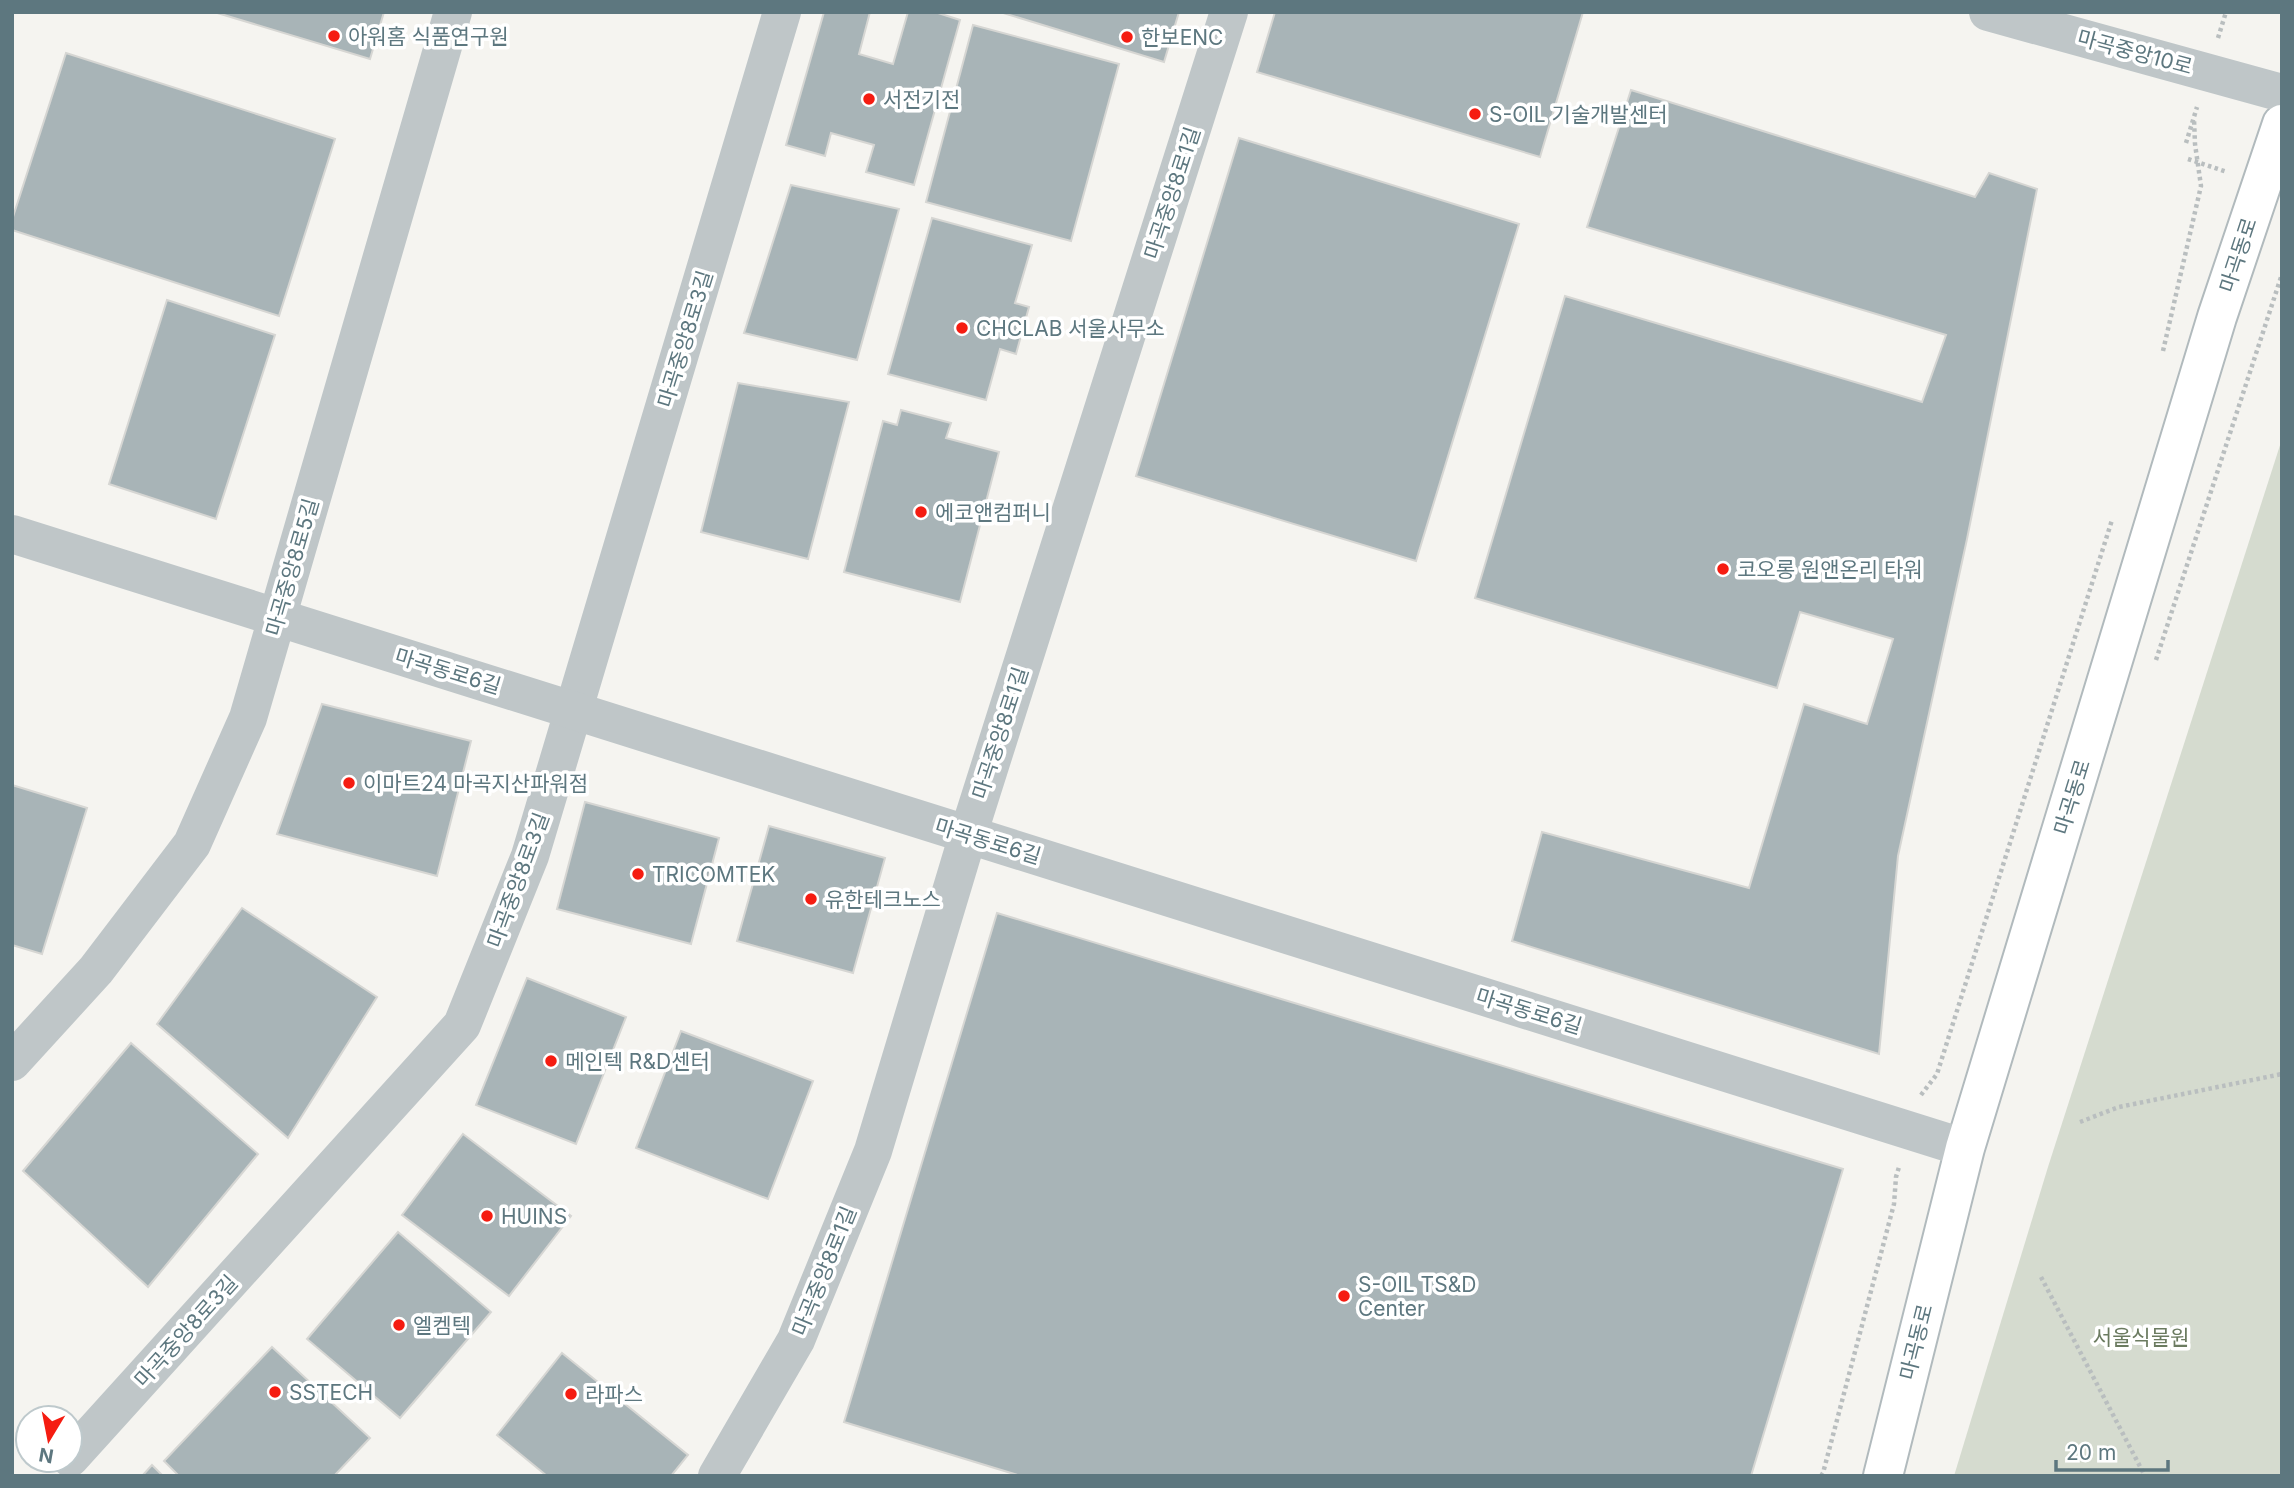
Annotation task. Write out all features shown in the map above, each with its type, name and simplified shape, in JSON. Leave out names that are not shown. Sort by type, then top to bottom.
[{"type":"main road","name":"마곡동로","points":[[1883,1476],[1965,1148],[2217,317],[2282,124]]},
{"type":"street","name":"마곡중앙8로5길","points":[[12,1062],[96,970],[192,844],[248,718],[453,12]]},
{"type":"street","name":"마곡중앙8로3길","points":[[84,1442],[462,1025],[530,856],[782,12]]},
{"type":"street","name":"마곡중앙8로1길","points":[[717,1476],[796,1340],[873,1151],[968,835],[1229,12]]},
{"type":"street","name":"마곡중앙10로","points":[[1988,12],[2282,93]]},
{"type":"street","name":"마곡동로6길","points":[[12,534],[1965,1148]]},
{"type":"path","points":[[2161,360],[2201,186],[2194,119],[2186,143]]},
{"type":"path","points":[[1821,1476],[1894,1204],[1896,1177],[1920,1097],[1937,1074],[2112,519]]},
{"type":"path","points":[[2080,1122],[2119,1107],[2282,1074]]},
{"type":"path","points":[[2041,1277],[2145,1476]]},
{"type":"green space","name":"서울식물원","points":[[2282,439],[2282,1476],[1954,1476],[2048,1167]]},
{"type":"building","name":"아워홈 식품연구원","points":[[214,12],[384,12],[370,59]]},
{"type":"building","name":"서전기전","points":[[824,12],[870,12],[859,54],[893,64],[908,12],[935,12],[960,20],[914,185],[866,172],[874,145],[831,133],[825,156],[786,145]]},
{"type":"building","name":"한보ENC","points":[[1000,12],[1179,12],[1164,62]]},
{"type":"building","name":"S-OIL 기술개발센터","points":[[1275,12],[1583,12],[1540,157],[1257,72]]},
{"type":"building","points":[[973,25],[1119,64],[1071,241],[926,202]]},
{"type":"building","points":[[66,53],[335,139],[279,316],[12,230],[12,220]]},
{"type":"building","name":"코오롱 원앤온리 타워","points":[[1631,90],[1975,197],[1989,173],[2037,189],[1967,539],[1898,856],[1879,1054],[1512,941],[1542,832],[1749,888],[1804,704],[1867,724],[1893,639],[1800,612],[1777,688],[1475,598],[1565,296],[1922,402],[1946,335],[1587,227]]},
{"type":"building","points":[[1239,138],[1519,224],[1416,561],[1136,476]]},
{"type":"building","points":[[791,185],[899,209],[857,360],[744,333]]},
{"type":"building","name":"CHCLAB 서울사무소","points":[[932,218],[1032,245],[1015,303],[1029,307],[1016,354],[1000,349],[986,400],[888,374]]},
{"type":"building","points":[[167,300],[275,335],[216,519],[109,484]]},
{"type":"building","points":[[738,383],[849,402],[808,559],[701,532]]},
{"type":"building","name":"에코앤컴퍼니","points":[[901,410],[951,423],[946,438],[999,452],[960,602],[844,572],[883,421],[897,425]]},
{"type":"building","points":[[322,704],[471,741],[437,876],[277,834]]},
{"type":"building","points":[[12,785],[87,808],[42,954],[12,945]]},
{"type":"building","name":"TRICOMTEK","points":[[585,802],[719,838],[691,944],[557,909]]},
{"type":"building","name":"유한테크노스","points":[[769,826],[885,858],[853,973],[737,941]]},
{"type":"building","points":[[242,908],[377,997],[288,1138],[157,1024]]},
{"type":"building","name":"S-OIL TS&D Center","points":[[997,913],[1843,1169],[1751,1476],[1021,1476],[844,1422]]},
{"type":"building","name":"메인텍 R&D센터","points":[[527,978],[626,1017],[576,1144],[476,1105]]},
{"type":"building","points":[[681,1031],[813,1081],[768,1199],[636,1148]]},
{"type":"building","points":[[131,1043],[258,1154],[148,1287],[23,1171]]},
{"type":"building","name":"HUINS","points":[[463,1134],[571,1216],[509,1296],[402,1215]]},
{"type":"building","name":"엘켐텍","points":[[398,1232],[491,1312],[400,1418],[307,1339]]},
{"type":"building","name":"SSTECH","points":[[272,1347],[370,1438],[334,1476],[179,1476],[164,1461]]},
{"type":"building","name":"라파스","points":[[562,1353],[688,1455],[671,1476],[547,1476],[497,1435]]},
{"type":"building","points":[[152,1465],[163,1476],[142,1476]]},
{"type":"place","name":"아워홈 식품연구원","points":[[334,36]]},
{"type":"place","name":"한보ENC","points":[[1127,37]]},
{"type":"place","name":"서전기전","points":[[869,99]]},
{"type":"place","name":"S-OIL 기술개발센터","points":[[1475,114]]},
{"type":"place","name":"CHCLAB 서울사무소","points":[[962,328]]},
{"type":"place","name":"에코앤컴퍼니","points":[[921,512]]},
{"type":"place","name":"코오롱 원앤온리 타워","points":[[1723,569]]},
{"type":"place","name":"이마트24 마곡지산파워점","points":[[349,783]]},
{"type":"place","name":"TRICOMTEK","points":[[638,874]]},
{"type":"place","name":"유한테크노스","points":[[811,899]]},
{"type":"place","name":"메인텍 R&D센터","points":[[551,1061]]},
{"type":"place","name":"HUINS","points":[[487,1216]]},
{"type":"place","name":"S-OIL TS&D Center","points":[[1344,1296]]},
{"type":"place","name":"엘켐텍","points":[[399,1325]]},
{"type":"place","name":"SSTECH","points":[[275,1392]]},
{"type":"place","name":"라파스","points":[[571,1394]]}]
